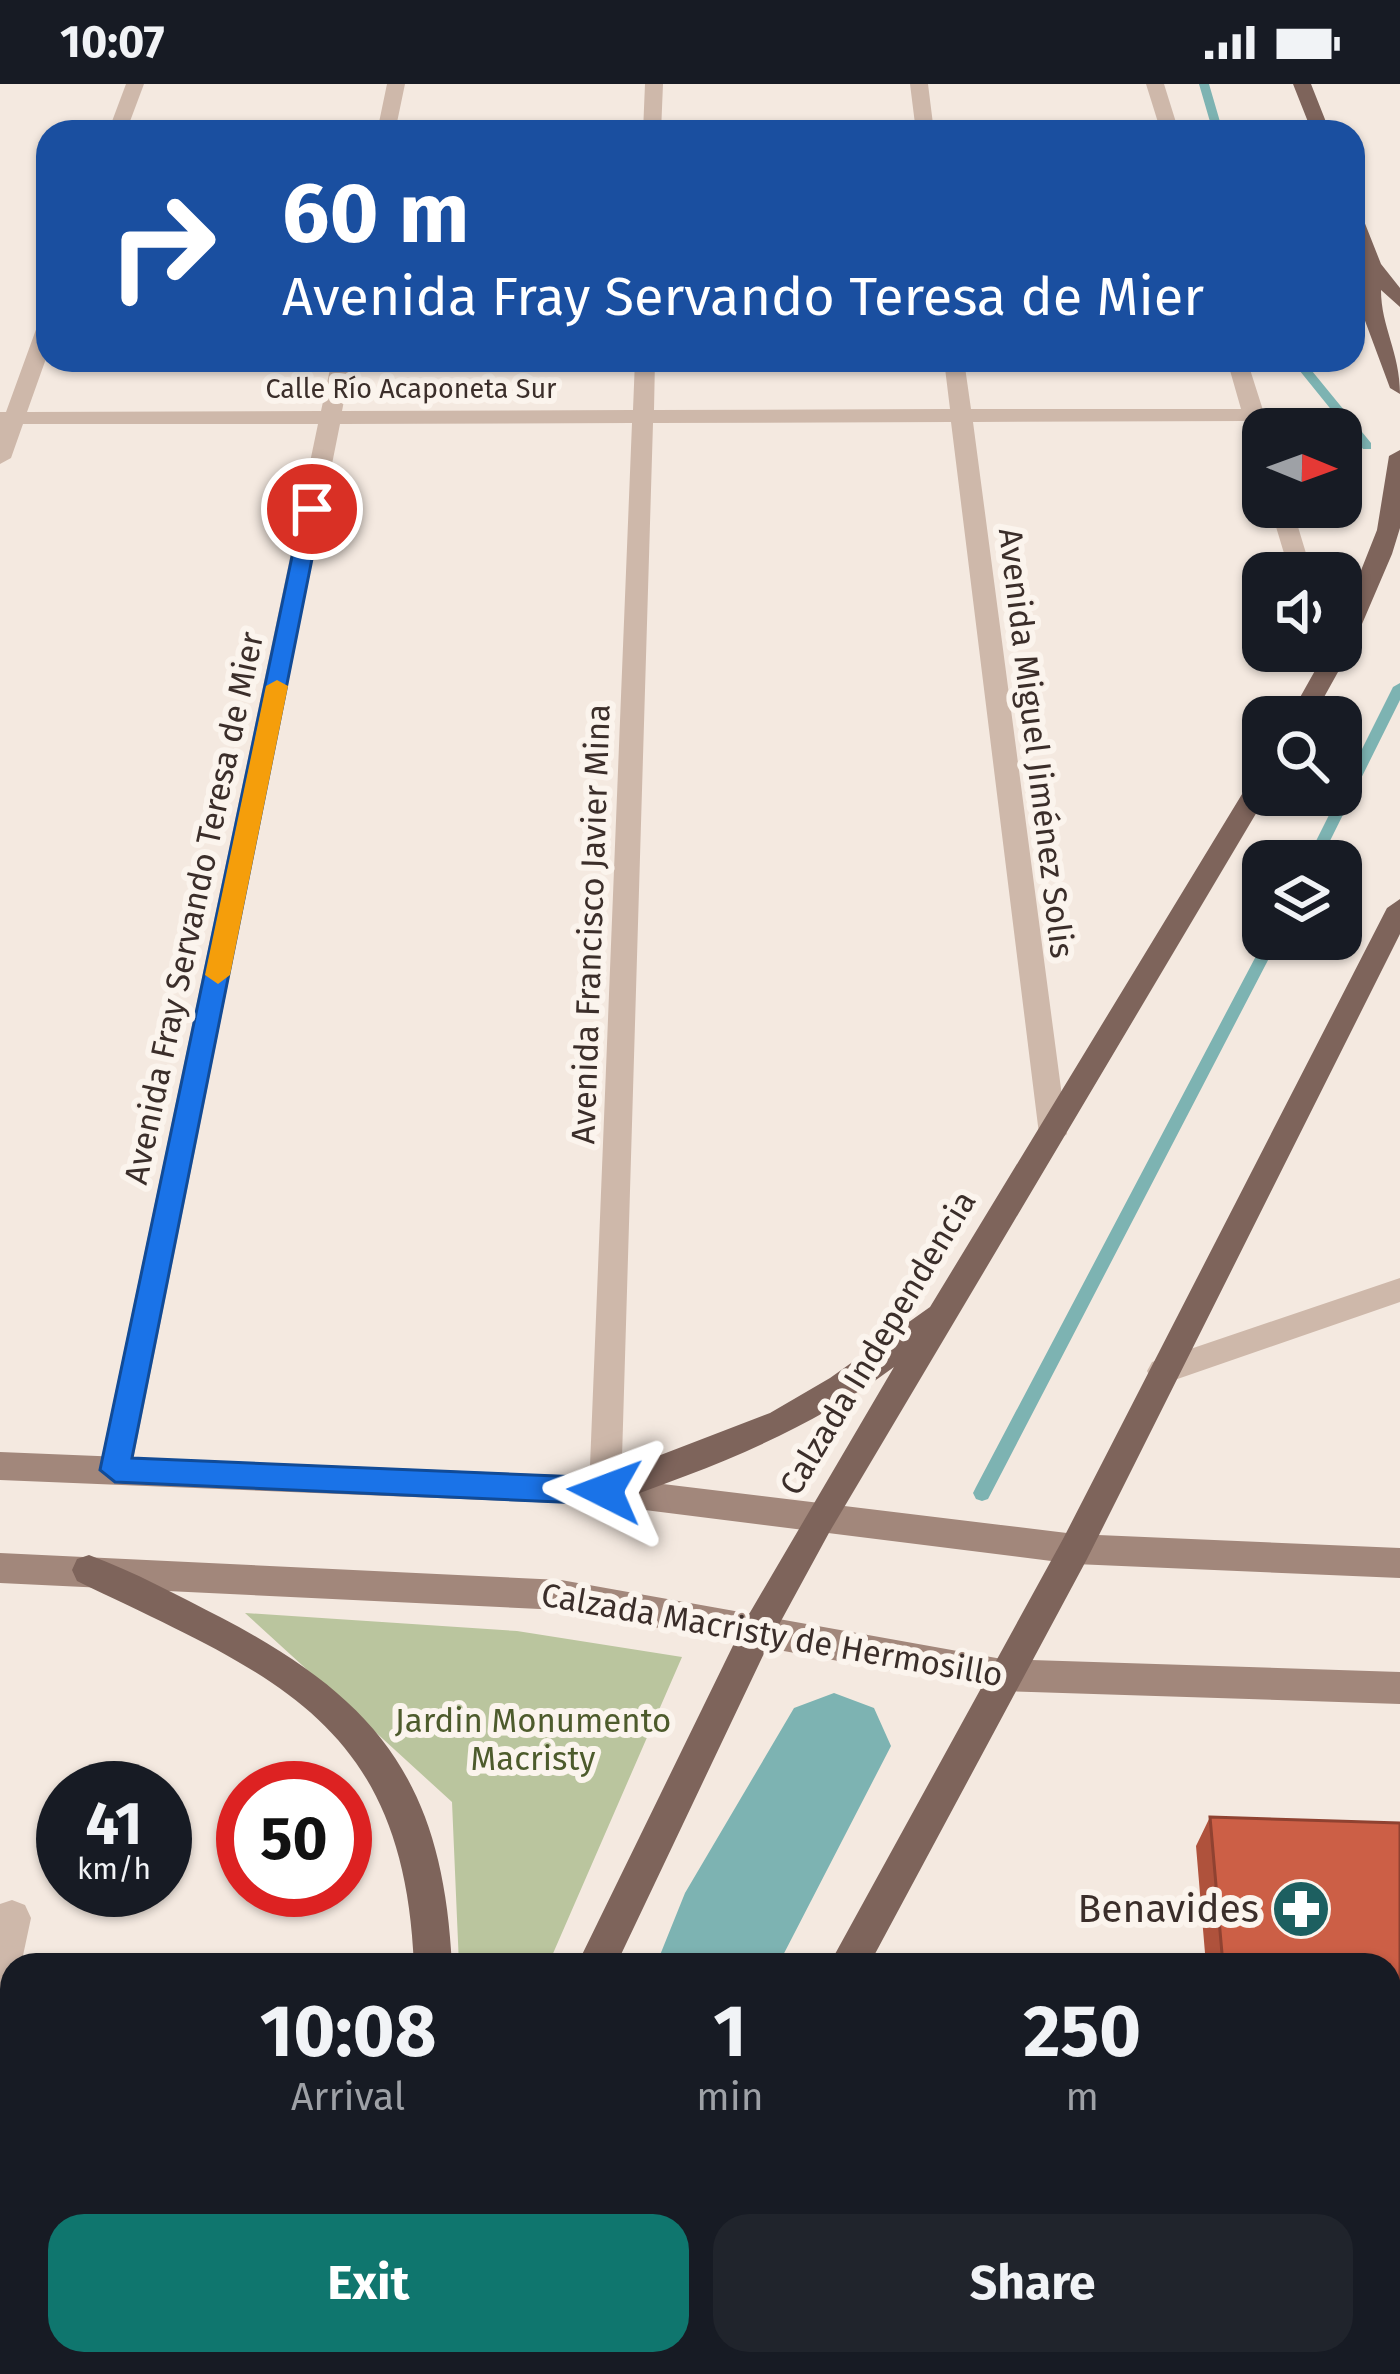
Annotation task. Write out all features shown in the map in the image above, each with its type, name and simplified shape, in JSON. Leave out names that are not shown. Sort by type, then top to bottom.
[{"type":"main road","points":[[1302,84],[1316,120]]},
{"type":"main road","points":[[1365,247],[1372,265],[1400,301]]},
{"type":"main road","points":[[1372,265],[1370,310],[1400,388]]},
{"type":"main road","points":[[1362,599],[1378,568],[1399,490],[1400,456]]},
{"type":"main road","name":"Calzada Independencia","points":[[602,1953],[757,1632],[818,1522],[1242,816]]},
{"type":"main road","points":[[854,1953],[1075,1549],[1396,920]]},
{"type":"main road","points":[[605,1491],[716,1453],[784,1421],[850,1382],[951,1307]]},
{"type":"main road","points":[[0,1466],[605,1491],[818,1522],[1075,1549],[1400,1563]]},
{"type":"main road","name":"Calzada Macristy de Hermosillo","points":[[0,1568],[561,1595],[1002,1676],[1400,1688]]},
{"type":"main road","points":[[89,1570],[281,1671],[365,1741],[411,1827],[432,1910],[433,1953]]},
{"type":"street","points":[[122,120],[135,84]]},
{"type":"street","points":[[388,120],[396,84]]},
{"type":"street","points":[[652,120],[654,84]]},
{"type":"street","points":[[919,84],[924,120]]},
{"type":"street","points":[[1155,84],[1166,120]]},
{"type":"street","points":[[0,458],[7,418],[36,352]]},
{"type":"street","name":"Avenida Fray Servando Teresa de Mier","points":[[115,1470],[340,372]]},
{"type":"street","name":"Avenida Francisco Javier Mina","points":[[605,1491],[645,372]]},
{"type":"street","name":"Avenida Miguel Jiménez Solis","points":[[956,372],[1053,1134]]},
{"type":"street","points":[[1241,372],[1252,408]]},
{"type":"street","name":"Calle Río Acaponeta Sur","points":[[7,418],[1242,415]]},
{"type":"street","points":[[1163,1371],[1400,1290]]},
{"type":"street","points":[[4,1953],[12,1918]]},
{"type":"green space","name":"Jardin Monumento Macristy","points":[[245,1613],[517,1631],[682,1657],[553,1953],[458,1953],[452,1802]]},
{"type":"building","name":"Benavides","points":[[1210,1817],[1400,1823],[1400,1953],[1222,1953]]},
{"type":"waterway","points":[[1204,84],[1214,120]]},
{"type":"waterway","points":[[1307,372],[1367,446]]},
{"type":"waterway","points":[[1324,840],[1400,687]]},
{"type":"waterway","points":[[982,1493],[1261,960]]},
{"type":"waterway","points":[[721,1953],[834,1746]]},
{"type":"slow traffic","points":[[218,975],[277,686]]},
{"type":"place","name":"Benavides","points":[[1301,1909]]},
{"type":"route","points":[[312,509],[115,1470],[605,1491]]}]
